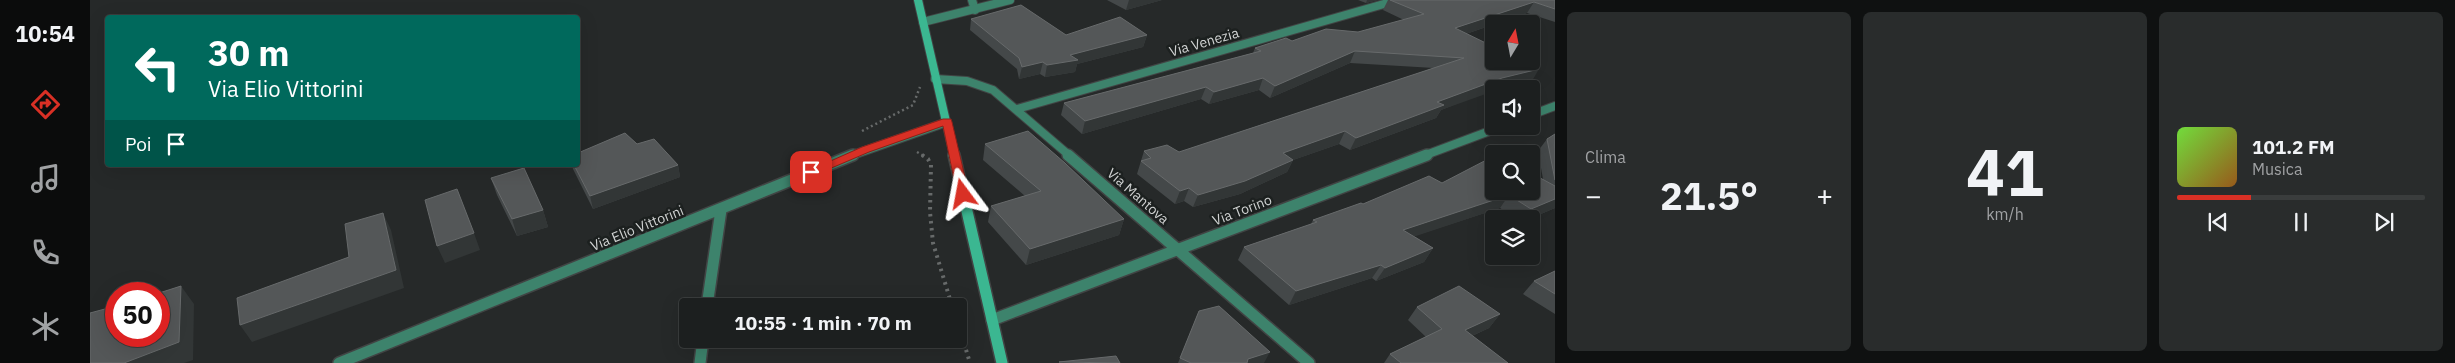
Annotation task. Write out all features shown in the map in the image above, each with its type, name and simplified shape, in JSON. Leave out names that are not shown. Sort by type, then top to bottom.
[{"type":"main road","points":[[918,0],[1002,363]]},
{"type":"street","points":[[972,0],[975,10]]},
{"type":"street","points":[[923,22],[1010,0]]},
{"type":"street","name":"Via Venezia","points":[[1017,109],[1398,0]]},
{"type":"street","name":"Via Mantova","points":[[936,80],[967,81],[993,90],[1309,363]]},
{"type":"street","points":[[1540,112],[1555,106]]},
{"type":"street","name":"Via Elio Vittorini","points":[[338,363],[721,210],[865,150],[947,122]]},
{"type":"street","name":"Via Torino","points":[[992,320],[1485,133]]},
{"type":"street","points":[[709,298],[721,210]]},
{"type":"street","points":[[700,363],[702,348]]},
{"type":"path","points":[[966,348],[970,363]]},
{"type":"building","points":[[1390,0],[1555,0],[1555,9],[1534,2],[1494,15],[1485,15],[1485,18],[1455,28],[1485,43],[1485,70],[1535,70],[1497,80],[1485,80],[1485,84],[1437,102],[1444,105],[1356,138],[1345,131],[1283,153],[1293,160],[1245,181],[1198,195],[1189,188],[1180,191],[1141,161],[1151,158],[1144,151],[1167,145],[1179,152],[1464,58],[1355,51],[1275,86],[1263,78],[1214,92],[1206,87],[1085,121],[1064,103],[1261,51],[1255,48],[1286,38],[1292,41],[1326,29],[1358,32],[1424,14]]},
{"type":"building","points":[[1021,5],[1066,35],[1120,17],[1147,35],[1070,55],[1078,60],[1047,65],[1043,62],[1022,67],[1019,58],[971,19]]},
{"type":"building","points":[[1028,131],[1124,219],[1030,249],[991,206],[1041,191],[985,144]]},
{"type":"building","points":[[625,133],[637,144],[654,139],[678,165],[590,196],[575,167],[580,167],[580,152]]},
{"type":"building","points":[[1555,134],[1555,180],[1547,139]]},
{"type":"building","points":[[1485,161],[1485,200],[1494,200],[1403,230],[1433,248],[1385,268],[1381,265],[1296,291],[1244,247],[1317,222],[1313,220],[1361,203],[1363,204],[1429,176],[1442,183]]},
{"type":"building","points":[[524,168],[543,210],[512,219],[491,178]]},
{"type":"building","points":[[1540,178],[1555,186],[1555,199],[1531,209],[1517,200],[1540,200]]},
{"type":"building","points":[[457,189],[474,233],[437,246],[425,200]]},
{"type":"building","points":[[383,213],[396,270],[240,325],[237,298],[349,257],[345,224]]},
{"type":"building","points":[[1555,271],[1555,294],[1534,281]]},
{"type":"building","points":[[181,286],[179,342],[170,345],[170,290]]},
{"type":"building","points":[[1459,286],[1500,314],[1465,330],[1508,363],[1401,363],[1390,354],[1442,329],[1417,307]]},
{"type":"building","points":[[1219,306],[1270,352],[1248,359],[1247,363],[1191,363],[1180,358],[1199,311]]},
{"type":"building","points":[[105,309],[105,347],[166,347],[124,363],[90,363],[90,313]]},
{"type":"building","points":[[1116,356],[1120,363],[1059,362]]},
{"type":"route","points":[[811,172],[865,150],[947,122],[963,194]]}]
